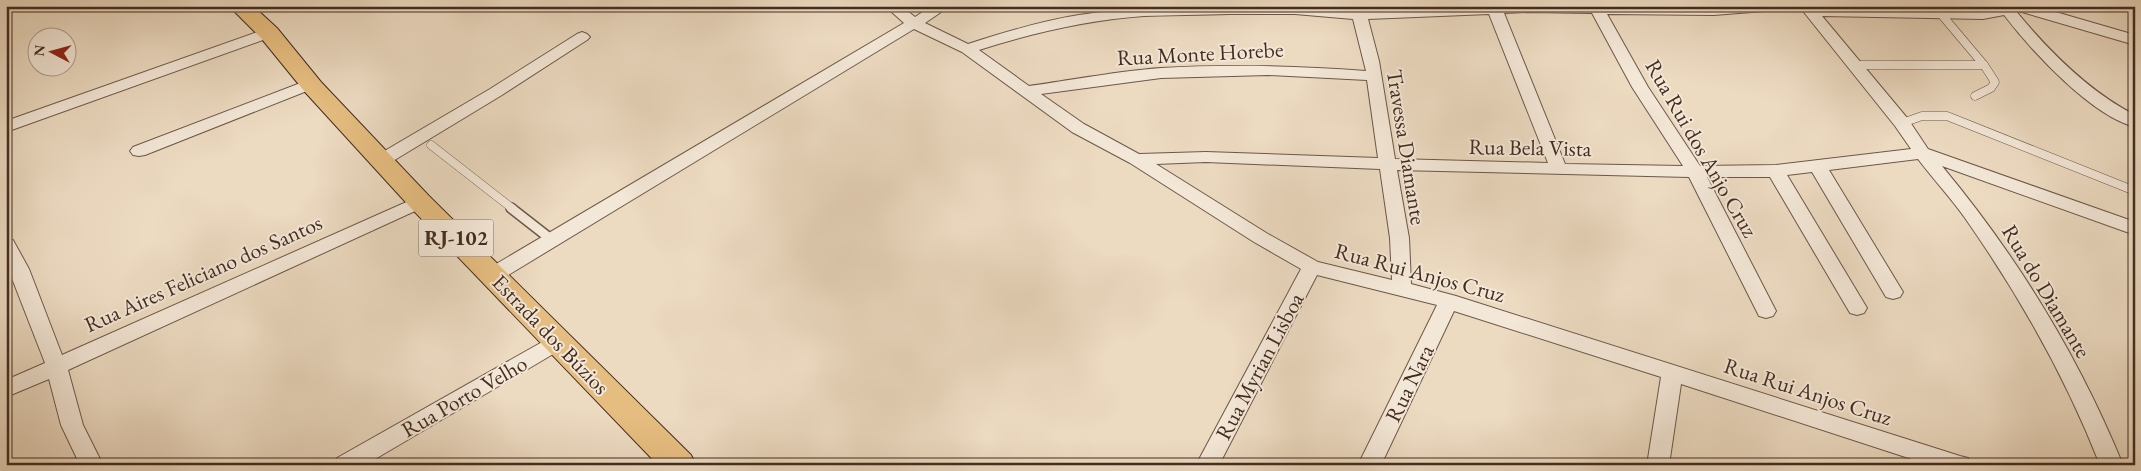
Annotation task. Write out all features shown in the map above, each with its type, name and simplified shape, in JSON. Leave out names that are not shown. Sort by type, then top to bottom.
[{"type":"main road","name":"Estrada dos Búzios","points":[[240,6],[269,33],[311,84],[420,202],[679,465]]},
{"type":"street","name":"Rua Rui Anjos Cruz","points":[[892,6],[915,24],[967,49],[1078,128],[1136,159],[1261,238],[1312,267],[1449,301],[1951,463]]},
{"type":"street","points":[[493,275],[944,6]]},
{"type":"street","points":[[967,49],[1020,32],[1113,15],[1238,10],[1495,10],[1526,7],[1714,11],[1777,6]]},
{"type":"street","name":"Rua Rui dos Anjo Cruz","points":[[1596,8],[1640,87],[1696,172],[1766,311]]},
{"type":"street","points":[[2010,8],[2055,64],[2122,117],[2135,122]]},
{"type":"street","points":[[1808,9],[1983,15],[2010,8],[2135,40]]},
{"type":"street","name":"Rua do Diamante","points":[[1808,9],[1902,123],[1922,153],[1970,213],[2017,281],[2061,356],[2095,423],[2112,465]]},
{"type":"street","points":[[1495,10],[1559,170]]},
{"type":"street","name":"Travessa Diamante","points":[[1358,11],[1374,76],[1388,163],[1403,265],[1402,288]]},
{"type":"street","points":[[6,127],[269,33]]},
{"type":"street","points":[[382,160],[496,92],[582,37]]},
{"type":"street","name":"Rua Monte Horebe","points":[[1028,91],[1158,73],[1209,71],[1311,72],[1374,76]]},
{"type":"street","points":[[139,151],[311,84]]},
{"type":"street","points":[[1922,153],[2135,229]]},
{"type":"street","name":"Rua Bela Vista","points":[[1136,159],[1206,158],[1559,170],[1696,172],[1776,171],[1922,153]]},
{"type":"street","points":[[1818,167],[1894,292]]},
{"type":"street","points":[[1776,171],[1856,308]]},
{"type":"street","name":"Rua Aires Feliciano dos Santos","points":[[6,389],[420,202]]},
{"type":"street","points":[[6,245],[12,271],[56,365],[72,425],[92,465]]},
{"type":"street","name":"Rua Myrian Lisboa","points":[[1207,465],[1312,267]]},
{"type":"street","name":"Rua Nara","points":[[1369,465],[1449,301]]},
{"type":"street","name":"Rua Porto Velho","points":[[345,465],[558,342]]},
{"type":"street","points":[[1658,465],[1672,372]]},
{"type":"lane","points":[[1941,14],[1984,64],[1995,82],[1991,88],[1975,96]]},
{"type":"lane","points":[[1854,66],[1984,64]]},
{"type":"lane","points":[[1902,123],[1922,116],[1947,116],[2135,191]]},
{"type":"lane","points":[[431,145],[552,240]]}]
